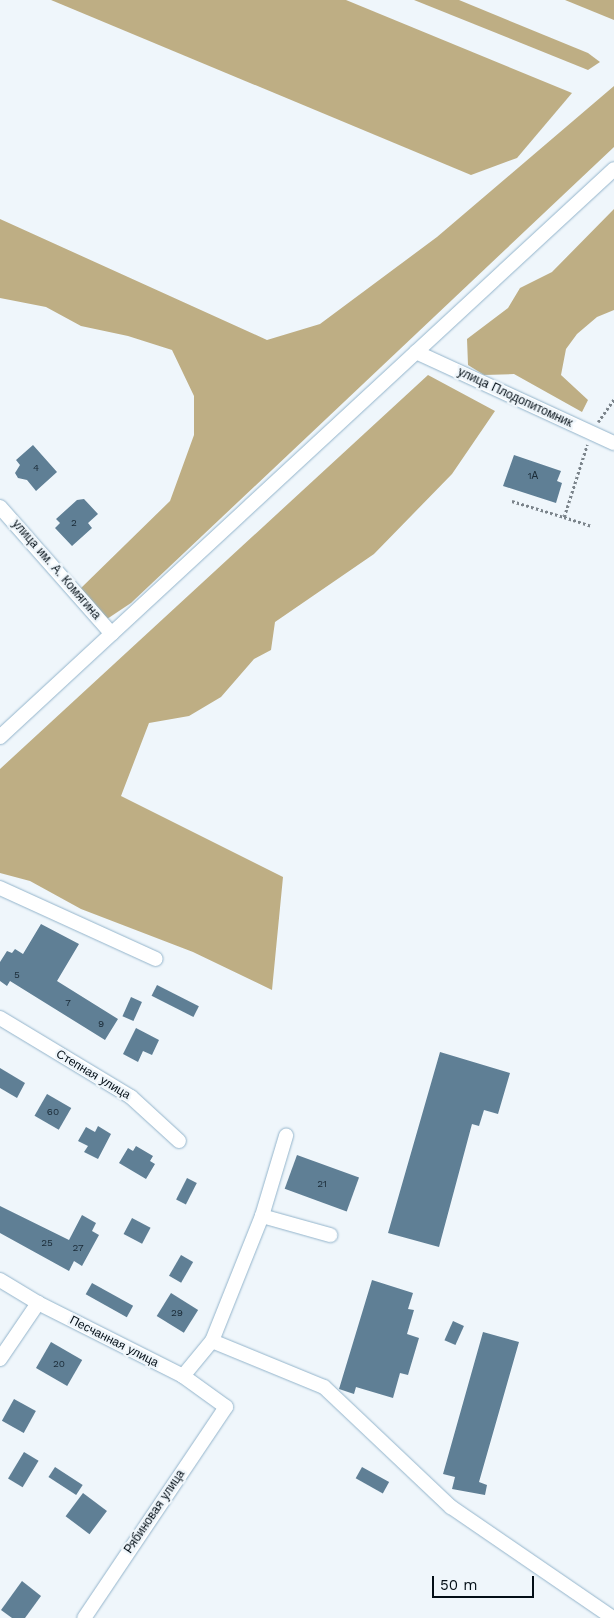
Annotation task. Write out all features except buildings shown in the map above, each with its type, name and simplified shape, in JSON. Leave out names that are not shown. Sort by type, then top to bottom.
[{"type":"street","points":[[0,737],[614,169]]},
{"type":"street","name":"улица Плодопитомник","points":[[416,352],[614,443]]},
{"type":"street","name":"улица им. А. Комягина","points":[[0,507],[112,634]]},
{"type":"street","points":[[0,888],[156,960]]},
{"type":"street","name":"Степная улица","points":[[0,1018],[131,1097],[179,1141]]},
{"type":"street","points":[[183,1376],[212,1341],[262,1216],[286,1136]]},
{"type":"street","points":[[262,1216],[330,1235]]},
{"type":"street","name":"Песчанная улица","points":[[0,1280],[38,1303],[183,1376],[226,1407]]},
{"type":"street","points":[[0,1359],[38,1303]]},
{"type":"street","points":[[212,1341],[324,1387],[451,1507],[613,1618]]},
{"type":"street","name":"Рябиновая улица","points":[[84,1618],[226,1407]]},
{"type":"path","points":[[564,517],[591,432],[614,399]]},
{"type":"path","points":[[512,501],[591,526]]},
{"type":"shaded area","points":[[51,0],[346,0],[572,93],[517,158],[471,175]]},
{"type":"shaded area","points":[[414,0],[459,0],[588,53],[600,62],[588,70]]},
{"type":"shaded area","points":[[565,0],[614,0],[614,20]]},
{"type":"shaded area","points":[[614,86],[614,147],[131,603],[107,619],[80,589],[170,501],[194,435],[194,396],[172,350],[128,336],[81,326],[46,307],[0,298],[0,219],[267,340],[320,324],[437,237]]},
{"type":"shaded area","points":[[614,209],[614,310],[597,317],[577,334],[566,349],[561,375],[588,400],[582,412],[514,374],[484,375],[468,365],[467,339],[508,308],[520,288],[552,272]]},
{"type":"shaded area","points":[[428,375],[495,411],[452,474],[374,554],[275,622],[271,650],[254,659],[221,697],[189,716],[149,723],[121,796],[283,877],[272,990],[193,952],[81,909],[30,881],[0,873],[0,769]]}]
